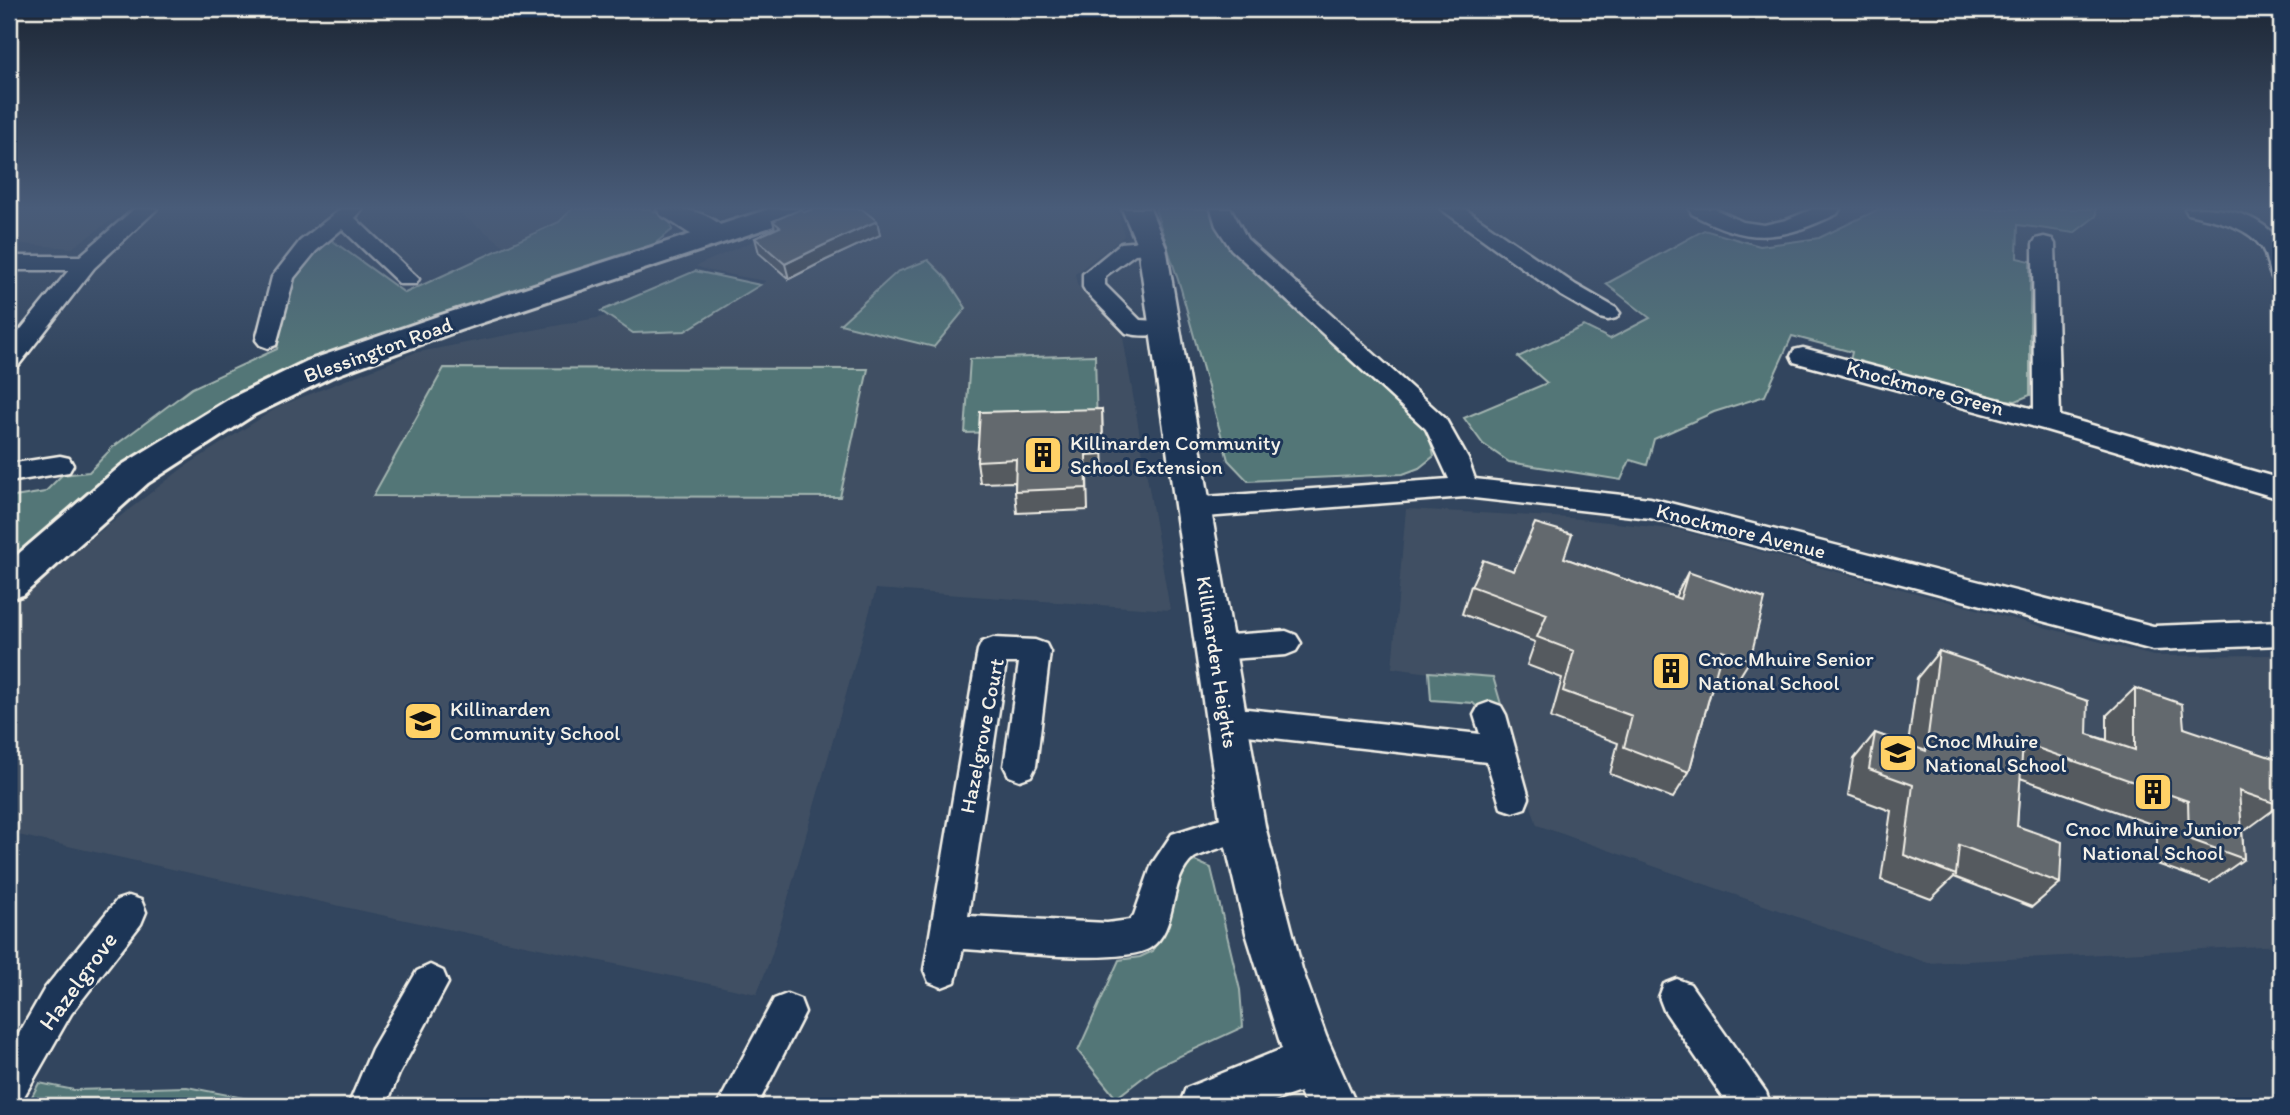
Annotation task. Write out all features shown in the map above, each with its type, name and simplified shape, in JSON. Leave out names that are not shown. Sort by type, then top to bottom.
[{"type":"main road","name":"Blessington Road","points":[[9,584],[135,474],[243,406],[319,369],[636,261]]},
{"type":"street","points":[[268,340],[283,277],[296,261]]},
{"type":"street","points":[[392,261],[408,278]]},
{"type":"street","points":[[1111,261],[1094,274],[1094,287],[1134,328],[1164,327]]},
{"type":"street","name":"Killinarden Heights","points":[[1154,261],[1243,826],[1270,945],[1322,1085]]},
{"type":"street","points":[[1258,261],[1436,424],[1450,448],[1465,487]]},
{"type":"street","points":[[1527,261],[1568,290],[1608,313]]},
{"type":"street","points":[[2044,261],[2047,421]]},
{"type":"street","points":[[9,263],[86,263]]},
{"type":"street","points":[[9,360],[86,263]]},
{"type":"street","name":"Knockmore Green","points":[[1803,356],[2047,421],[2281,489]]},
{"type":"street","points":[[9,473],[60,465]]},
{"type":"street","name":"Knockmore Avenue","points":[[1192,508],[1465,487],[1650,508],[2153,638],[2281,633]]},
{"type":"street","points":[[1214,648],[1286,643]]},
{"type":"street","name":"Hazelgrove Court","points":[[942,970],[993,650],[1035,652],[1020,766]]},
{"type":"street","points":[[1490,715],[1513,798]]},
{"type":"street","points":[[1226,723],[1499,750]]},
{"type":"street","points":[[948,932],[1107,940],[1139,936],[1149,924],[1164,875],[1184,845],[1243,826]]},
{"type":"street","name":"Hazelgrove","points":[[9,1087],[58,1001],[129,912]]},
{"type":"street","points":[[367,1106],[385,1062],[430,983]]},
{"type":"street","points":[[1677,997],[1752,1106]]},
{"type":"street","points":[[736,1106],[788,1012]]},
{"type":"street","points":[[1204,1106],[1250,1085],[1322,1085]]},
{"type":"shaded area","name":"Killinarden Community School","points":[[707,261],[1092,261],[1075,274],[1077,285],[1121,326],[1170,610],[876,589],[772,954],[757,994],[9,833],[9,602],[183,468],[280,406],[414,353],[607,316],[633,333],[685,331],[766,281],[696,266]],"holes":[[[897,272],[966,308],[934,347],[841,324]]]},
{"type":"shaded area","name":"Cnoc Mhuire National School","points":[[1406,509],[1570,518],[1679,530],[2153,656],[2281,655],[2281,945],[1928,963],[1537,825],[1492,681],[1392,668]]},
{"type":"green space","points":[[307,261],[361,261],[405,293],[474,261],[614,261],[399,330],[59,520],[9,566],[9,483],[13,486],[14,497],[45,492],[62,475],[89,472],[113,447],[192,388],[277,349],[291,277]]},
{"type":"green space","points":[[929,261],[947,279],[966,308],[934,347],[840,324],[897,272]]},
{"type":"green space","points":[[1172,261],[1247,261],[1262,278],[1428,427],[1434,456],[1419,468],[1403,474],[1248,481],[1228,460]]},
{"type":"green space","points":[[1648,261],[2030,261],[2030,395],[2016,401],[1995,399],[1850,361],[1852,352],[1792,336],[1765,396],[1714,412],[1654,439],[1647,465],[1630,460],[1621,480],[1509,462],[1483,444],[1464,418],[1547,383],[1518,357],[1584,326],[1610,339],[1650,318],[1606,284]]},
{"type":"green space","points":[[695,271],[760,285],[685,331],[633,333],[601,311]]},
{"type":"green space","points":[[1095,355],[1097,429],[965,433],[970,359]]},
{"type":"green space","points":[[444,368],[868,369],[840,497],[373,496]]},
{"type":"green space","points":[[1429,672],[1493,677],[1503,711],[1478,708],[1473,703],[1431,700]]},
{"type":"green space","points":[[1195,861],[1211,868],[1240,990],[1243,1027],[1158,1066],[1116,1098],[1078,1051],[1119,960],[1140,957],[1153,951],[1165,920],[1177,875],[1185,865]]},
{"type":"green space","points":[[39,1083],[74,1090],[187,1087],[284,1106],[27,1106]]},
{"type":"building","name":"Killinarden Community School Extension","points":[[1102,409],[1103,454],[1086,455],[1087,488],[1015,491],[1016,459],[977,461],[980,412]]},
{"type":"building","name":"Cnoc Mhuire Senior National School","points":[[1535,523],[1572,534],[1564,558],[1680,599],[1688,572],[1765,599],[1750,660],[1722,650],[1689,772],[1624,747],[1632,716],[1563,691],[1574,651],[1537,637],[1547,614],[1471,586],[1483,560],[1514,571]]},
{"type":"building","points":[[1939,651],[2088,701],[2087,734],[2135,750],[2135,688],[2182,704],[2184,728],[2276,759],[2280,805],[2239,791],[2244,859],[2189,839],[2188,801],[2023,743],[2017,826],[2062,842],[2060,883],[1959,845],[1956,875],[1904,855],[1913,785],[1869,769],[1875,733],[1926,751]]},
{"type":"place","name":"Killinarden Community School Extension","points":[[1043,455]]},
{"type":"place","name":"Cnoc Mhuire Senior National School","points":[[1671,671]]},
{"type":"place","name":"Killinarden Community School","points":[[423,721]]},
{"type":"place","name":"Cnoc Mhuire National School","points":[[1898,753]]},
{"type":"place","name":"Cnoc Mhuire Junior National School","points":[[2153,792]]}]
